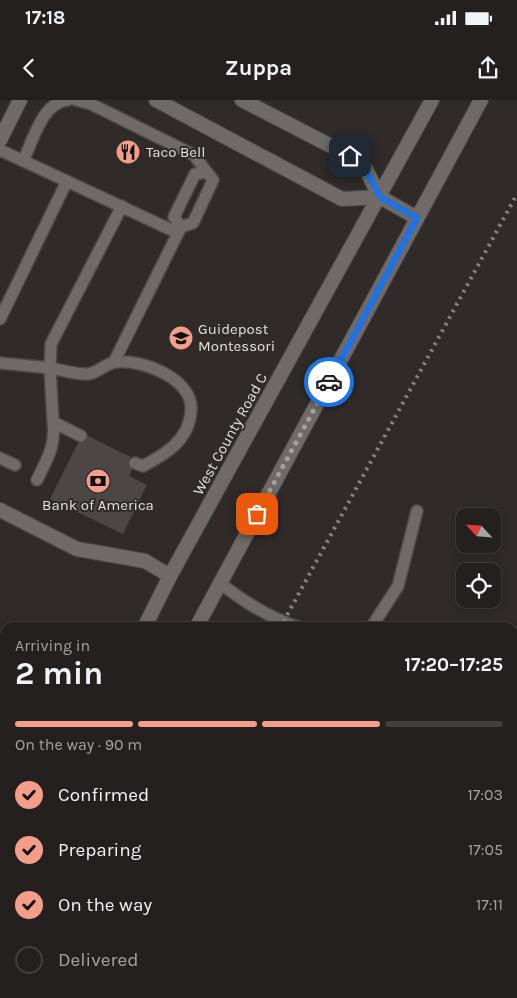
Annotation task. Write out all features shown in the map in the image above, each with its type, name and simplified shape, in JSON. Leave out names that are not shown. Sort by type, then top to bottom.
[{"type":"main road","points":[[0,140],[20,100]]},
{"type":"main road","points":[[156,100],[342,199],[380,197],[417,218]]},
{"type":"main road","points":[[242,100],[362,162],[380,197]]},
{"type":"main road","name":"West County Road C","points":[[147,622],[170,576],[432,100]]},
{"type":"main road","points":[[199,622],[481,100]]},
{"type":"main road","points":[[0,510],[78,549],[145,561],[170,576]]},
{"type":"lane","points":[[23,161],[47,110],[60,100],[68,100]]},
{"type":"lane","points":[[76,100],[91,104],[194,155],[213,180],[212,187],[193,223],[179,230],[114,362]]},
{"type":"lane","points":[[0,150],[179,230]]},
{"type":"lane","points":[[179,230],[174,217],[195,174],[206,172]]},
{"type":"lane","points":[[0,319],[67,181]]},
{"type":"lane","points":[[37,480],[55,437],[50,368],[51,344],[122,206]]},
{"type":"lane","points":[[0,363],[89,374],[114,362],[133,361],[167,375],[180,385],[189,397],[192,410],[189,423],[175,447],[143,466],[136,463]]},
{"type":"lane","points":[[53,422],[81,436]]},
{"type":"lane","points":[[0,458],[15,465]]},
{"type":"lane","points":[[375,622],[398,586],[417,511]]},
{"type":"lane","points":[[220,583],[239,598],[281,622]]},
{"type":"building","name":"Bank of America","points":[[88,436],[131,457],[128,461],[132,470],[129,476],[147,485],[123,534],[50,499],[78,443],[85,442]]},
{"type":"railway","points":[[283,622],[517,194]]},
{"type":"way so far","points":[[257,514],[329,382]]},
{"type":"place","name":"Taco Bell","points":[[128,152]]},
{"type":"place","name":"Guidepost Montessori","points":[[181,338]]},
{"type":"place","name":"Bank of America","points":[[98,481]]},
{"type":"route","points":[[329,382],[417,218],[380,197],[362,162],[350,156]]}]
